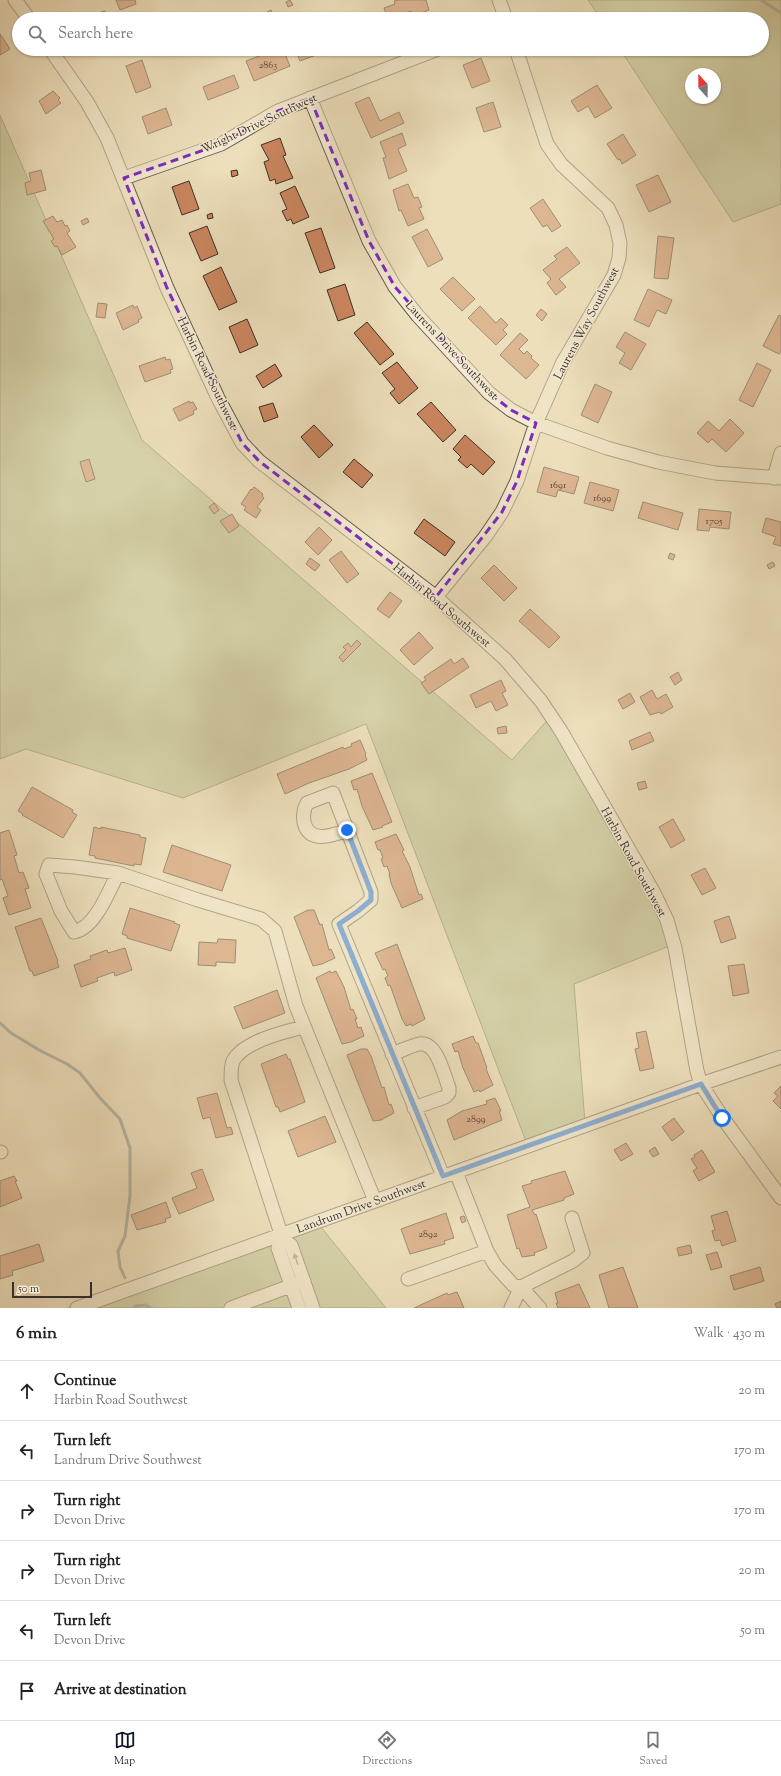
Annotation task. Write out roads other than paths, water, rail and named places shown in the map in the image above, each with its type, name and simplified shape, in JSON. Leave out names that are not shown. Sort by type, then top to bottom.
[{"type":"street","points":[[15,0],[23,12]]},
{"type":"street","points":[[499,0],[503,12]]},
{"type":"street","name":"Harbin Road Southwest","points":[[55,56],[87,102],[107,138],[167,288],[218,398],[242,443],[259,461],[436,597],[505,659],[541,701],[561,731],[654,893],[667,920],[675,948],[697,1072],[701,1084],[722,1118],[781,1198]]},
{"type":"street","name":"Wright Drive Southwest","points":[[124,178],[221,144],[278,111],[420,56]]},
{"type":"street","name":"Laurens Way Southwest","points":[[436,597],[486,537],[502,512],[517,481],[536,423],[563,362],[614,275],[619,258],[620,243],[616,225],[608,208],[562,164],[547,144],[518,56]]},
{"type":"street","name":"Laurens Drive Southwest","points":[[310,98],[369,241],[396,287],[418,316],[489,393],[510,410],[536,423],[608,448],[658,462],[715,473],[778,478]]},
{"type":"street","points":[[778,478],[781,453]]},
{"type":"street","points":[[347,830],[371,892],[371,900],[339,924],[443,1176]]},
{"type":"street","points":[[118,873],[94,918],[82,931],[74,932],[61,911],[46,874],[49,865],[118,873],[198,900],[262,919],[276,931],[296,1006],[375,1201]]},
{"type":"street","points":[[304,1027],[272,1036],[242,1050],[233,1062],[231,1080],[282,1238],[291,1245],[313,1308]]},
{"type":"street","points":[[392,1054],[420,1044],[426,1044],[435,1050],[449,1088],[449,1094],[445,1097],[414,1108]]},
{"type":"street","name":"Landrum Drive Southwest","points":[[77,1308],[282,1238],[443,1176],[781,1057]]},
{"type":"street","points":[[456,1172],[487,1251],[495,1265],[514,1285],[521,1287],[540,1308]]},
{"type":"street","points":[[511,1308],[521,1287],[573,1261],[583,1252],[572,1218]]},
{"type":"street","points":[[282,1238],[278,1248],[299,1308]]},
{"type":"street","points":[[408,1279],[487,1251]]},
{"type":"street","points":[[231,1308],[304,1281]]},
{"type":"waterway","points":[[761,0],[781,13]]},
{"type":"waterway","points":[[0,1023],[11,1033],[39,1050],[67,1064],[80,1073],[100,1098],[120,1119],[130,1148],[130,1196],[125,1236],[118,1251],[120,1267],[125,1278]]},
{"type":"waterway","points":[[135,1306],[146,1305],[151,1308]]}]
